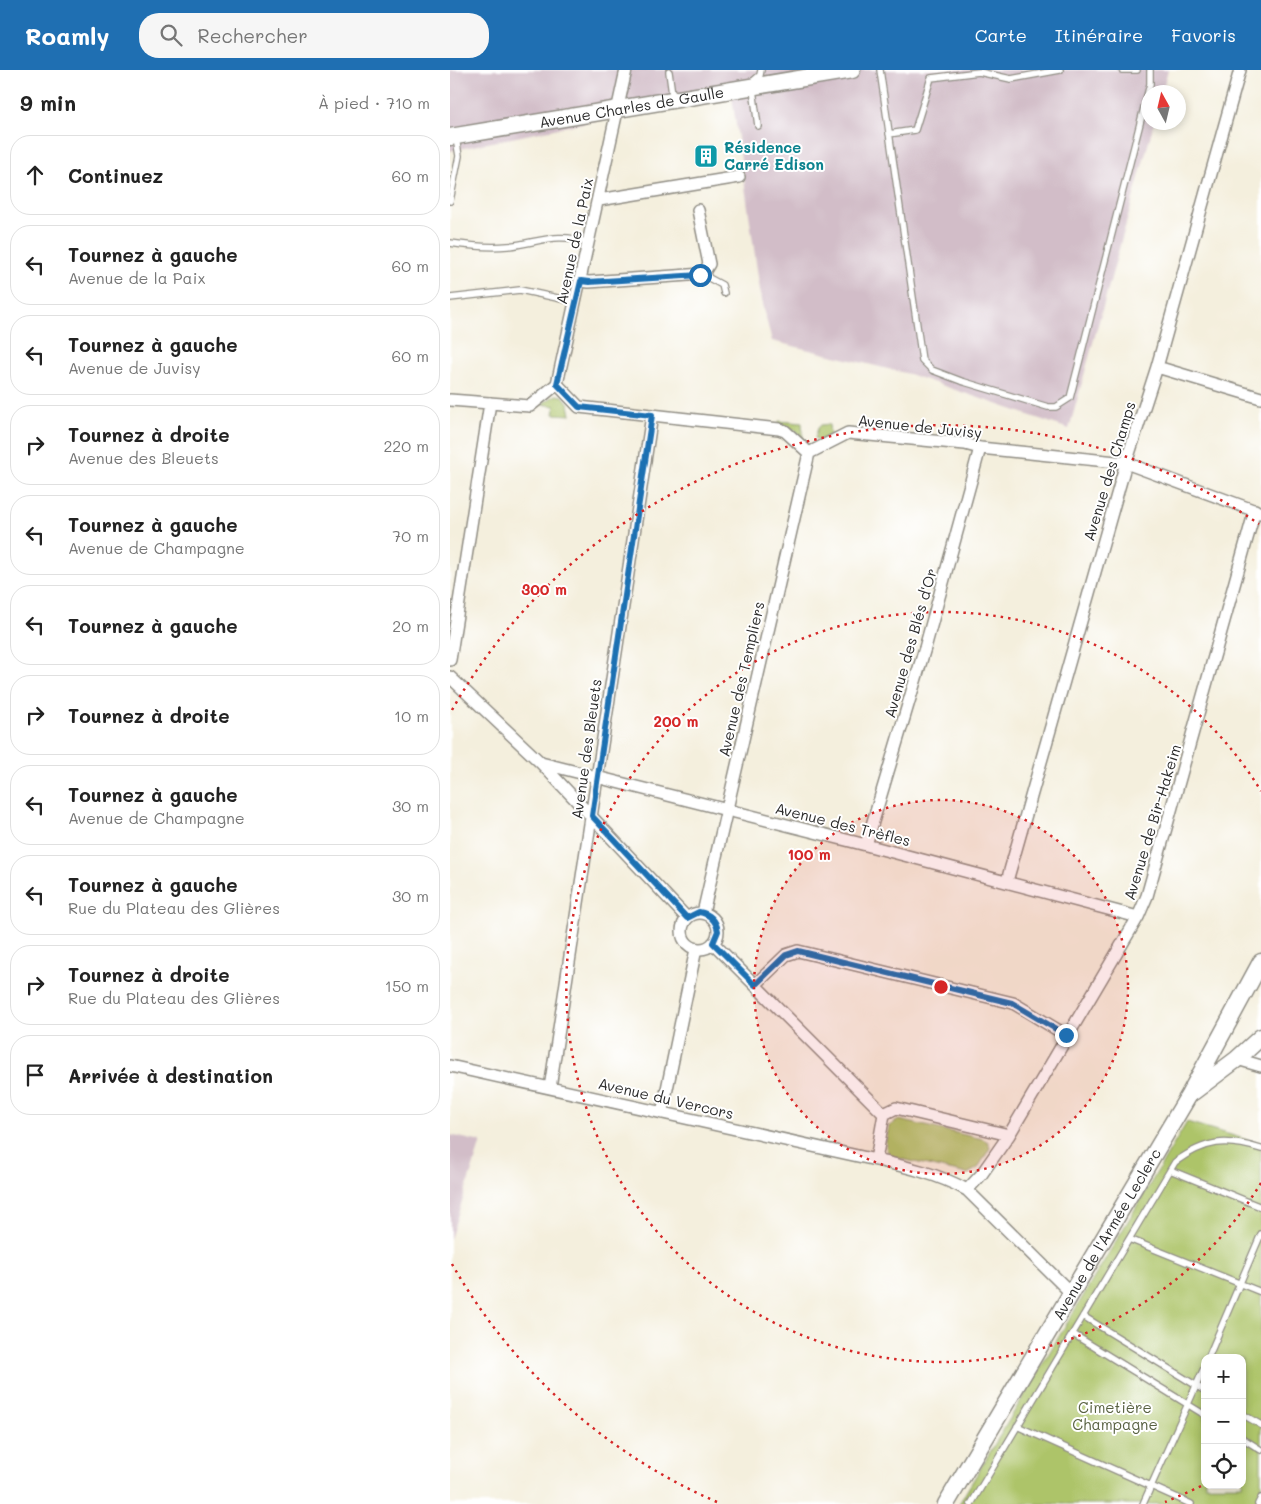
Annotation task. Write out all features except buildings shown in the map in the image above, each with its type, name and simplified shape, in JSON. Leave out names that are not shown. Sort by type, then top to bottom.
[{"type":"main road","name":"Avenue Charles de Gaulle","points":[[457,133],[756,78],[788,70]]},
{"type":"main road","name":"Avenue Charles de Gaulle","points":[[457,133],[756,78],[852,70]]},
{"type":"main road","name":"Avenue de l'Armée Leclerc","points":[[946,1504],[1189,1095],[1261,962]]},
{"type":"main road","points":[[1189,1095],[1237,1059],[1261,1036]]},
{"type":"street","name":"Avenue de la Paix","points":[[557,384],[599,200],[626,70]]},
{"type":"street","name":"Avenue des Champs","points":[[1006,881],[1126,463],[1157,367],[1240,70]]},
{"type":"street","points":[[599,200],[739,176]]},
{"type":"street","points":[[581,281],[690,277],[706,272],[709,264],[698,210]]},
{"type":"street","points":[[1157,367],[1261,398]]},
{"type":"street","points":[[450,400],[530,406],[557,384],[579,407],[785,430],[809,452]]},
{"type":"street","points":[[450,660],[490,403]]},
{"type":"street","name":"Avenue des Bleuets","points":[[550,1088],[652,415]]},
{"type":"street","name":"Avenue de Juvisy","points":[[809,452],[848,433],[965,444],[980,448],[1126,463],[1258,512]]},
{"type":"street","name":"Avenue des Blés d'Or","points":[[866,845],[928,639],[980,448]]},
{"type":"street","name":"Avenue des Templiers","points":[[703,913],[809,452]]},
{"type":"street","name":"Avenue de Bir-Hakeim","points":[[967,1190],[981,1176],[1009,1135],[1066,1035],[1138,917],[1148,896],[1258,512]]},
{"type":"street","points":[[450,677],[541,763],[687,918]]},
{"type":"street","name":"Avenue des Trèfles","points":[[541,763],[1006,881],[1138,917]]},
{"type":"street","points":[[703,913],[710,916],[717,925],[717,937],[713,943],[703,949],[686,943],[681,933],[687,918],[693,914],[703,913]]},
{"type":"street","points":[[713,943],[884,1114]]},
{"type":"street","points":[[662,1113],[696,948]]},
{"type":"street","points":[[755,985],[786,955],[798,951],[1012,1003],[1066,1035]]},
{"type":"street","points":[[1237,1059],[1261,1066]]},
{"type":"street","name":"Avenue du Vercors","points":[[450,1066],[921,1170],[948,1180],[967,1190],[1016,1241],[1072,1294]]},
{"type":"street","points":[[884,1114],[896,1108],[1009,1135]]},
{"type":"street","points":[[876,1160],[884,1114]]},
{"type":"lane","points":[[880,70],[922,360],[932,370],[961,381],[1037,404],[1056,407],[1070,398],[1148,93],[1150,70]]},
{"type":"lane","points":[[889,134],[915,130],[931,78],[978,72],[1011,79],[1060,70]]},
{"type":"lane","points":[[1122,70],[1137,70]]},
{"type":"lane","points":[[669,72],[672,92]]},
{"type":"lane","points":[[756,78],[758,126]]},
{"type":"lane","points":[[450,201],[459,156],[457,133]]},
{"type":"lane","points":[[450,242],[477,247],[509,246],[557,236],[589,244]]},
{"type":"lane","points":[[706,272],[709,278],[722,284],[724,293]]},
{"type":"lane","points":[[450,298],[520,290],[576,302]]},
{"type":"lane","points":[[971,1504],[1175,1162],[1185,1155],[1219,1142],[1234,1142],[1261,1149]]},
{"type":"lane","points":[[1170,1170],[1261,1207]]},
{"type":"lane","points":[[1210,1354],[1261,1234]]},
{"type":"lane","points":[[1129,1239],[1261,1292]]},
{"type":"lane","points":[[1083,1316],[1201,1389]]},
{"type":"lane","points":[[1073,1334],[1201,1413]]},
{"type":"lane","points":[[1143,1504],[1201,1375]]},
{"type":"lane","points":[[1246,1416],[1261,1425]]},
{"type":"lane","points":[[1018,1426],[1191,1504]]},
{"type":"lane","points":[[1246,1441],[1261,1450]]},
{"type":"lane","points":[[1258,1504],[1261,1498]]},
{"type":"shaded area","points":[[450,70],[1168,70],[1164,85],[1141,85],[1141,130],[1152,130],[1069,429],[909,374],[772,341],[762,304],[732,97],[592,121],[450,151]]},
{"type":"shaded area","points":[[450,1135],[481,1142],[450,1239]]},
{"type":"green space","points":[[556,395],[563,396],[569,404],[571,415],[554,414],[555,406],[541,404]]},
{"type":"green space","points":[[779,421],[802,423],[803,440],[795,430],[779,424]]},
{"type":"green space","points":[[829,424],[830,435],[819,441],[815,438],[821,425]]},
{"type":"green space","points":[[899,1120],[983,1139],[988,1142],[990,1148],[978,1168],[967,1174],[893,1157],[887,1150],[886,1139],[889,1126]]},
{"type":"green space","name":"Cimetière Champagne","points":[[1187,1122],[1261,1144],[1261,1504],[959,1504]]},
{"type":"place","name":"Résidence Carré Edison","points":[[706,156]]},
{"type":"route","points":[[700,275],[581,281],[557,384],[565,390],[579,407],[652,415],[592,816],[687,918],[699,912],[710,916],[714,920],[718,931],[713,943],[755,985],[786,955],[798,951],[1012,1003],[1066,1035]]}]
